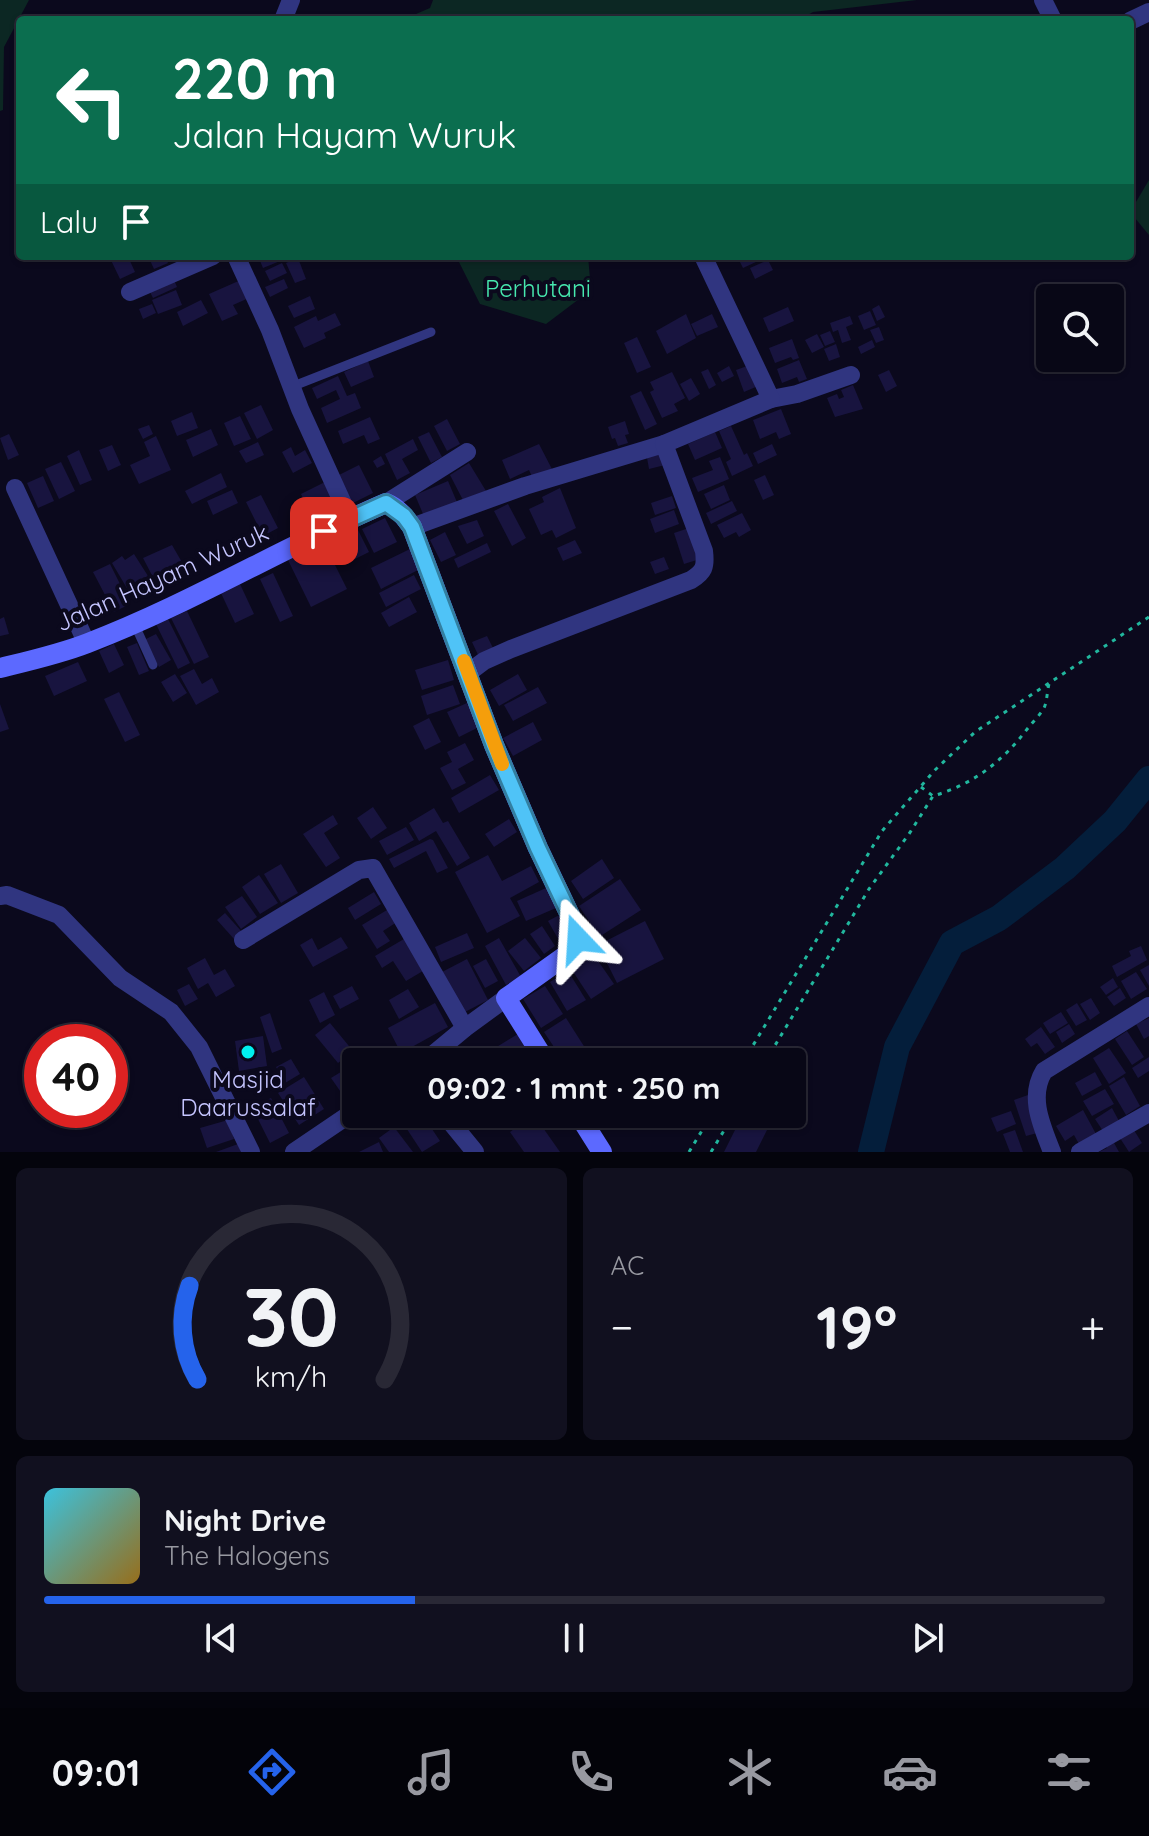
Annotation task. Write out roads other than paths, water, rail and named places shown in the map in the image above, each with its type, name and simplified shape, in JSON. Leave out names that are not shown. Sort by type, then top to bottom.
[{"type":"street","points":[[130,292],[204,260]]},
{"type":"street","points":[[238,260],[350,519]]},
{"type":"street","points":[[705,260],[771,399]]},
{"type":"street","points":[[412,527],[525,486],[664,444],[771,399],[797,394],[851,375]]},
{"type":"street","points":[[468,673],[484,661],[511,649],[701,574],[706,565],[704,551],[664,444]]},
{"type":"street","points":[[441,1048],[572,951],[578,939],[578,932],[513,790],[412,527],[404,516],[386,503],[467,452]]},
{"type":"street","points":[[15,488],[87,644]]},
{"type":"street","name":"Jalan Hayam Wuruk","points":[[0,668],[87,644],[386,503]]},
{"type":"street","points":[[243,940],[359,870],[373,868],[465,1028]]},
{"type":"street","points":[[0,896],[7,895],[59,915],[120,978],[171,1012],[199,1047],[251,1152]]},
{"type":"street","points":[[506,998],[537,1048]]},
{"type":"street","points":[[1052,1152],[1036,1098],[1036,1087],[1044,1071],[1149,1006]]},
{"type":"street","points":[[1080,1152],[1149,1113]]},
{"type":"street","points":[[294,1152],[342,1119]]},
{"type":"street","points":[[455,1128],[475,1152]]},
{"type":"street","points":[[587,1128],[602,1152]]},
{"type":"lane","points":[[291,387],[431,332]]},
{"type":"lane","points":[[134,623],[153,665]]},
{"type":"waterway","points":[[871,1152],[897,1047],[952,943],[999,918],[1065,868],[1115,821],[1149,779]]},
{"type":"place","name":"Masjid Daarussalaf","points":[[248,1052]]},
{"type":"park label","name":"Perhutani","points":[[538,288]]}]
